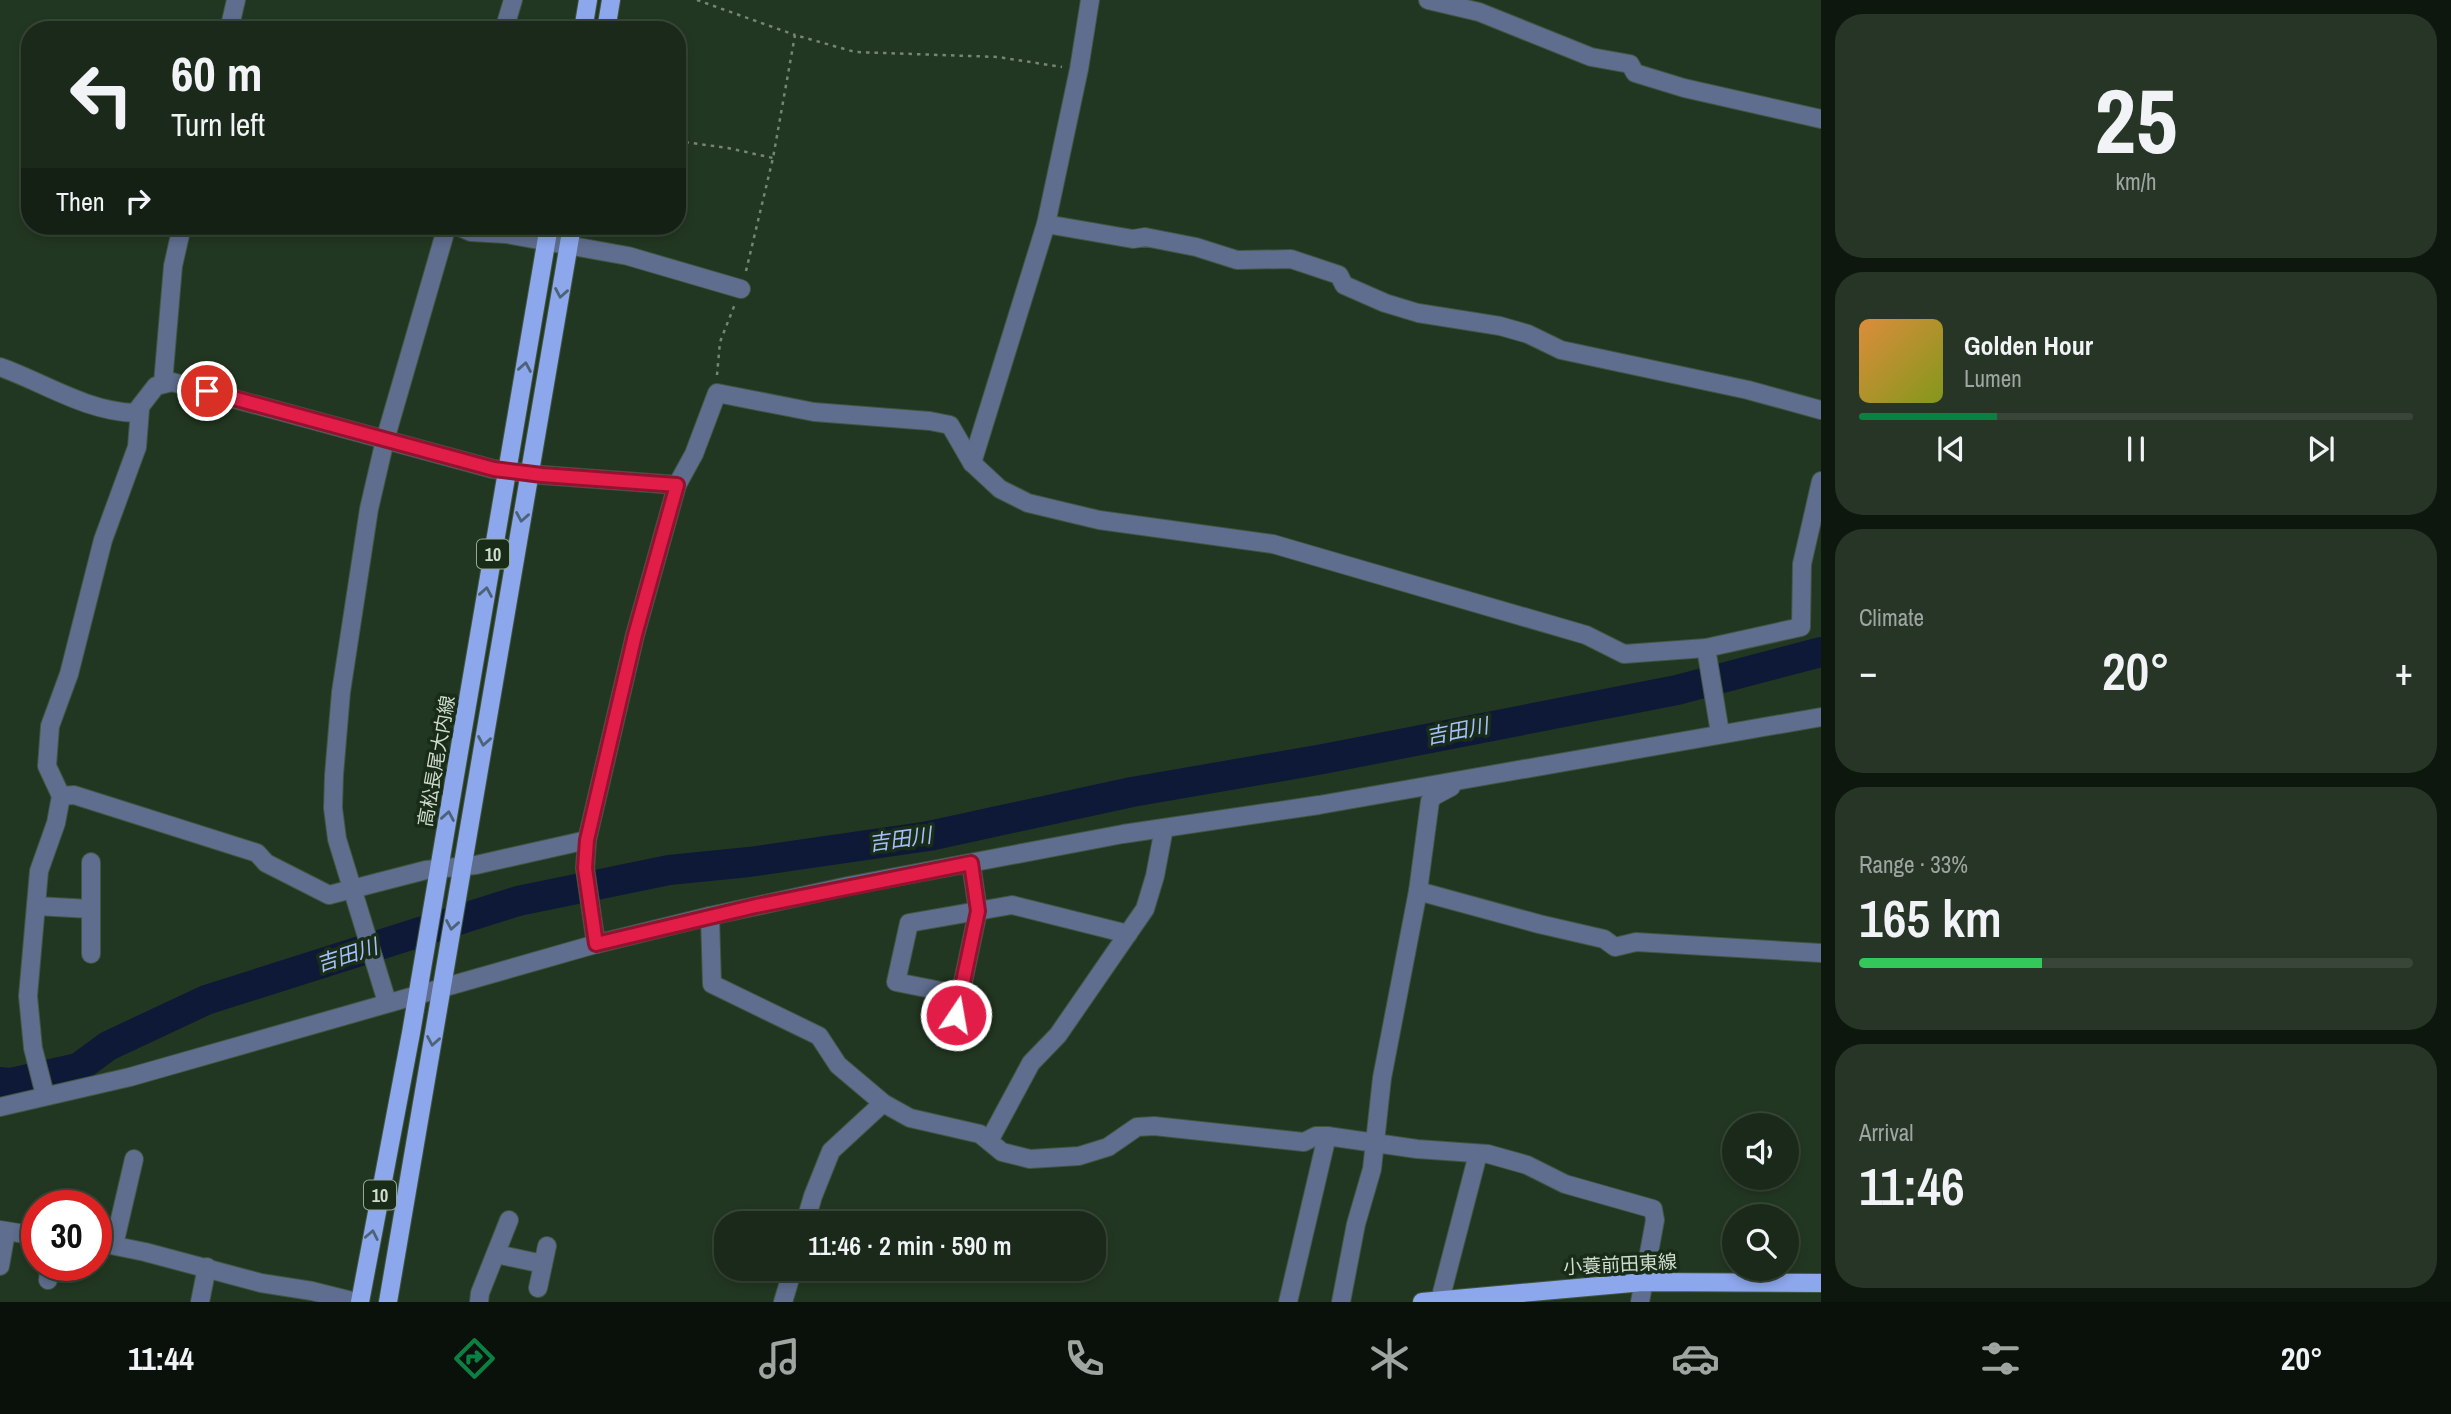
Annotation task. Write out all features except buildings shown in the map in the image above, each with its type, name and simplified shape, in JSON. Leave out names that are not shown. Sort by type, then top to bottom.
[{"type":"main road","points":[[585,21],[589,0]]},
{"type":"main road","points":[[608,21],[611,0]]},
{"type":"main road","name":"高松長尾大内線","points":[[358,1302],[419,987],[548,235]]},
{"type":"main road","name":"10","points":[[388,1302],[571,235]]},
{"type":"main road","name":"小蓑前田東線","points":[[1437,1301],[1510,1297],[1643,1282],[1821,1283]]},
{"type":"street","points":[[231,21],[236,0]]},
{"type":"street","points":[[507,21],[513,0]]},
{"type":"street","points":[[972,463],[1046,224],[1079,69],[1090,0]]},
{"type":"street","points":[[1428,0],[1479,12],[1591,57],[1630,64],[1635,73],[1821,120]]},
{"type":"street","points":[[1046,224],[1133,239],[1145,237],[1196,247],[1237,260],[1291,259],[1339,275],[1344,285],[1385,303],[1418,313],[1500,326],[1528,334],[1561,350],[1748,390],[1821,410]]},
{"type":"street","points":[[163,383],[173,267],[180,235]]},
{"type":"street","points":[[385,994],[337,839],[333,808],[334,775],[343,678],[369,509],[385,440],[444,235]]},
{"type":"street","points":[[550,235],[569,246],[628,256],[741,289]]},
{"type":"street","points":[[0,367],[85,404],[120,413],[135,413],[140,409]]},
{"type":"street","points":[[43,1090],[33,1048],[28,996],[39,871],[56,823],[61,796],[47,766],[50,726],[69,674],[103,540],[137,447],[140,409],[156,386],[172,382],[184,384],[507,471],[677,485]]},
{"type":"street","points":[[596,944],[585,868],[587,840],[635,635],[677,485],[694,454],[717,393],[814,412],[950,425],[972,463],[1000,489],[1028,503],[1099,520],[1273,544],[1586,635],[1624,654],[1706,648],[1801,627],[1802,564],[1821,481]]},
{"type":"street","points":[[1706,648],[1720,733]]},
{"type":"street","points":[[0,1107],[43,1090],[130,1077],[385,994],[710,916],[971,863],[1164,828],[1319,805],[1821,717]]},
{"type":"street","points":[[1340,1302],[1356,1224],[1372,1169],[1382,1078],[1418,891],[1430,802],[1433,796],[1460,780]]},
{"type":"street","points":[[61,796],[74,794],[257,853],[266,863],[329,895],[426,870],[437,876],[462,872],[587,840]]},
{"type":"street","points":[[989,1141],[1031,1063],[1058,1035],[1145,909],[1155,876],[1164,828]]},
{"type":"street","points":[[91,862],[91,954]]},
{"type":"street","points":[[956,1015],[978,911],[971,863]]},
{"type":"street","points":[[1418,891],[1604,939],[1615,947],[1636,942],[1821,953]]},
{"type":"street","points":[[961,995],[896,982],[909,923],[1012,905],[1128,934]]},
{"type":"street","points":[[36,906],[91,909]]},
{"type":"street","points":[[710,916],[712,984],[819,1036],[838,1065],[883,1103],[910,1118],[980,1134],[1002,1152],[1030,1159],[1079,1156],[1108,1147],[1138,1127],[1154,1126],[1304,1142],[1316,1136],[1327,1136],[1478,1153],[1527,1165],[1565,1184],[1653,1209],[1655,1220],[1640,1302]]},
{"type":"street","points":[[809,1211],[831,1151],[883,1103]]},
{"type":"street","points":[[1288,1302],[1327,1136]]},
{"type":"street","points":[[1437,1301],[1478,1153]]},
{"type":"street","points":[[112,1223],[134,1159]]},
{"type":"street","points":[[479,1302],[480,1293],[509,1220]]},
{"type":"street","points":[[0,1266],[3,1231],[21,1234]]},
{"type":"street","points":[[538,1289],[547,1245]]},
{"type":"street","points":[[112,1246],[207,1267],[261,1283],[358,1302]]},
{"type":"street","points":[[496,1254],[543,1264]]},
{"type":"street","points":[[200,1302],[207,1267]]},
{"type":"street","points":[[783,1302],[789,1281]]},
{"type":"path","points":[[697,0],[795,35],[855,52],[998,57],[1079,69]]},
{"type":"path","points":[[686,142],[773,158],[795,35]]},
{"type":"waterway","name":"吉田川","points":[[0,1082],[11,1083],[78,1068],[108,1046],[206,1000],[518,901],[669,870],[749,862],[929,836],[1132,792],[1323,759],[1677,690],[1821,652]]},
{"type":"route","points":[[207,391],[494,469],[677,485],[635,635],[587,840],[585,868],[596,944],[848,886],[971,863],[978,911],[956,1015]]}]
